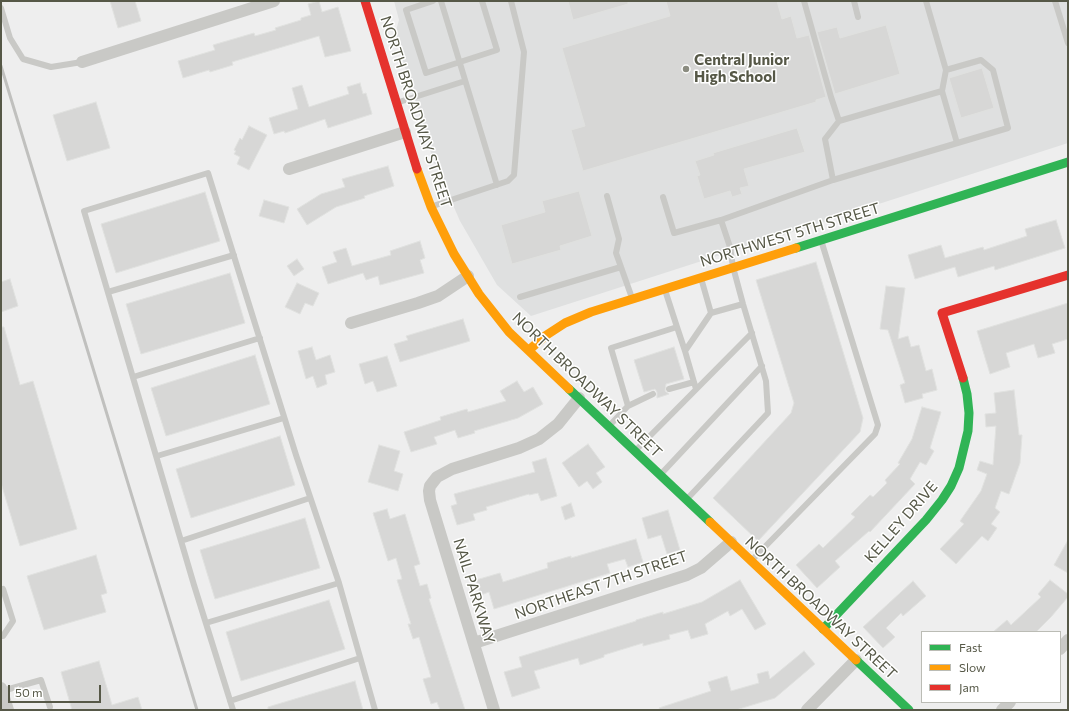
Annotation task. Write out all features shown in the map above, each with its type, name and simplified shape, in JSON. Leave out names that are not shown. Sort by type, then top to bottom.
[{"type":"street","points":[[82,62],[274,1]]},
{"type":"street","name":"NORTH BROADWAY STREET","points":[[365,1],[405,132],[431,207],[442,231],[468,276],[493,312],[509,332],[909,710]]},
{"type":"street","points":[[289,169],[405,132]]},
{"type":"street","name":"NORTHWEST 5TH STREET","points":[[529,350],[565,323],[590,312],[1068,162]]},
{"type":"street","name":"KELLEY DRIVE","points":[[823,629],[926,520],[948,490],[959,468],[968,431],[969,413],[967,394],[963,376],[942,313],[1068,275]]},
{"type":"street","points":[[351,323],[438,296],[468,276]]},
{"type":"street","name":"NAIL PARKWAY","points":[[494,710],[430,500],[429,492],[433,481],[443,473],[519,448],[539,439],[558,424],[580,398]]},
{"type":"street","name":"NORTHEAST 7TH STREET","points":[[474,644],[687,575],[706,564],[730,542]]},
{"type":"street","points":[[1061,648],[1068,640]]},
{"type":"street","points":[[807,710],[856,660]]},
{"type":"street","points":[[1,689],[5,707]]},
{"type":"lane","points":[[433,1],[406,10],[426,73],[497,50],[482,1]]},
{"type":"lane","points":[[441,1],[497,185]]},
{"type":"lane","points":[[431,207],[511,180],[515,171],[524,52],[511,1]]},
{"type":"lane","points":[[804,1],[839,121]]},
{"type":"lane","points":[[854,1],[858,17]]},
{"type":"lane","points":[[926,1],[946,70],[942,91],[958,143]]},
{"type":"lane","points":[[1055,1],[1068,43]]},
{"type":"lane","points":[[1,8],[10,38],[23,59],[51,67],[82,62]]},
{"type":"lane","points":[[664,197],[674,233],[721,220],[833,180],[1008,128],[994,70],[981,60],[946,70]]},
{"type":"lane","points":[[396,103],[465,81]]},
{"type":"lane","points":[[833,180],[825,139],[839,121],[942,91]]},
{"type":"lane","points":[[233,710],[181,541],[84,211],[208,173],[284,418],[339,583],[375,710]]},
{"type":"lane","points":[[607,196],[619,239],[616,252],[632,299]]},
{"type":"lane","points":[[686,500],[768,413],[766,381],[743,304],[733,268],[730,247],[721,220]]},
{"type":"lane","points":[[751,561],[875,434],[878,425],[821,240]]},
{"type":"lane","points":[[108,292],[234,255]]},
{"type":"lane","points":[[520,297],[621,266]]},
{"type":"lane","points":[[701,278],[711,313]]},
{"type":"lane","points":[[664,289],[696,388]]},
{"type":"lane","points":[[685,351],[711,313],[743,304]]},
{"type":"lane","points":[[628,406],[611,348],[676,327]]},
{"type":"lane","points":[[635,451],[752,333]]},
{"type":"lane","points":[[133,377],[260,338]]},
{"type":"lane","points":[[660,475],[762,366]]},
{"type":"lane","points":[[669,389],[694,382]]},
{"type":"lane","points":[[609,426],[628,406],[653,394]]},
{"type":"lane","points":[[157,456],[284,418]]},
{"type":"lane","points":[[181,541],[310,498]]},
{"type":"lane","points":[[206,623],[339,583]]},
{"type":"lane","points":[[1,590],[3,589],[13,621],[4,636],[1,636]]},
{"type":"lane","points":[[230,701],[360,658]]},
{"type":"lane","points":[[1,689],[41,680],[50,708]]},
{"type":"shaded area","points":[[394,1],[1068,1],[1068,143],[531,316],[497,285],[460,221],[446,189],[441,171],[434,163],[395,34],[399,20]]},
{"type":"building","points":[[110,1],[135,1],[141,21],[118,28]]},
{"type":"building","points":[[319,1],[322,12],[338,7],[351,51],[325,57],[319,36],[232,62],[233,65],[210,72],[209,70],[183,78],[178,61],[215,50],[213,45],[254,33],[255,36],[276,30],[275,28],[301,20],[301,18],[311,15],[308,4]]},
{"type":"building","points":[[568,1],[628,1],[628,4],[573,20]]},
{"type":"building","points":[[666,1],[777,1],[782,19],[791,16],[797,38],[809,35],[826,97],[816,100],[816,102],[583,171],[571,130],[585,126],[562,48],[670,16]]},
{"type":"building","points":[[886,25],[900,74],[835,94],[817,32],[837,27],[840,38]]},
{"type":"building","points":[[982,68],[994,108],[961,118],[949,78]]},
{"type":"building","points":[[360,83],[363,94],[366,93],[372,114],[328,128],[325,119],[285,133],[284,131],[274,134],[269,118],[298,109],[292,88],[302,85],[309,107],[349,94],[347,87]]},
{"type":"building","points":[[96,102],[110,148],[67,161],[53,115]]},
{"type":"building","points":[[249,126],[267,135],[249,170],[237,164],[240,157],[234,154],[236,151],[234,150],[240,138],[242,140]]},
{"type":"building","points":[[797,128],[805,152],[744,169],[749,186],[740,188],[742,194],[732,197],[730,191],[704,199],[697,176],[700,175],[695,161],[714,155],[713,153]]},
{"type":"building","points":[[388,166],[394,186],[364,196],[365,198],[336,207],[307,225],[297,209],[321,194],[345,187],[342,179]]},
{"type":"building","points":[[579,191],[592,236],[560,246],[561,250],[512,264],[501,225],[545,212],[542,201]]},
{"type":"building","points":[[205,192],[220,241],[116,273],[101,224]]},
{"type":"building","points":[[264,200],[289,207],[284,223],[259,216]]},
{"type":"building","points":[[1056,220],[1065,248],[995,270],[994,266],[958,277],[955,267],[915,279],[908,255],[941,245],[945,258],[983,247],[984,250],[1027,236],[1025,229]]},
{"type":"building","points":[[420,241],[425,258],[420,260],[424,273],[380,285],[378,276],[366,280],[363,273],[328,284],[322,267],[337,262],[333,252],[346,248],[352,266],[391,255],[390,251]]},
{"type":"building","points":[[297,259],[304,269],[294,276],[287,266]]},
{"type":"building","points":[[816,262],[863,418],[860,432],[758,541],[713,498],[791,413],[794,403],[756,280]]},
{"type":"building","points":[[230,273],[245,323],[141,354],[126,304]]},
{"type":"building","points":[[10,279],[18,306],[1,312],[1,282]]},
{"type":"building","points":[[297,283],[319,293],[313,306],[305,303],[300,314],[285,307]]},
{"type":"building","points":[[886,286],[905,288],[898,339],[908,336],[911,347],[919,345],[926,371],[932,369],[937,390],[922,394],[923,398],[905,403],[900,385],[905,383],[888,330],[880,329]]},
{"type":"building","points":[[1068,303],[1068,339],[1052,344],[1055,353],[1038,358],[1034,344],[1006,353],[1010,367],[990,374],[977,331]]},
{"type":"building","points":[[463,319],[470,341],[400,362],[394,344],[408,340],[406,336]]},
{"type":"building","points":[[1,327],[4,327],[20,385],[33,381],[77,529],[20,546],[1,483]]},
{"type":"building","points":[[312,347],[316,360],[330,355],[335,372],[325,375],[327,384],[317,388],[313,376],[306,379],[298,351]]},
{"type":"building","points":[[674,347],[684,379],[666,384],[665,391],[669,394],[657,398],[657,392],[655,389],[644,392],[634,360]]},
{"type":"building","points":[[255,355],[270,404],[166,436],[151,388]]},
{"type":"building","points":[[387,356],[397,386],[377,392],[373,381],[365,384],[359,364]]},
{"type":"building","points":[[517,381],[524,392],[533,387],[543,404],[518,418],[474,431],[475,433],[458,438],[455,430],[434,437],[437,444],[411,452],[404,432],[441,420],[440,417],[467,409],[468,412],[506,401],[500,391]]},
{"type":"building","points":[[1014,390],[1019,435],[1022,435],[1020,463],[1009,494],[1001,491],[995,508],[1000,512],[991,524],[997,528],[988,541],[982,536],[956,564],[940,549],[964,524],[960,521],[981,491],[987,474],[977,470],[980,461],[993,465],[996,426],[986,427],[985,414],[996,413],[994,393]]},
{"type":"building","points":[[922,407],[941,412],[930,448],[934,451],[926,465],[920,462],[910,479],[915,484],[870,532],[869,531],[835,561],[840,567],[817,588],[796,565],[819,544],[823,548],[855,517],[851,514],[870,495],[873,497],[887,483],[885,480],[900,464],[898,463],[912,439]]},
{"type":"building","points":[[280,436],[295,485],[191,518],[176,469]]},
{"type":"building","points":[[588,444],[605,467],[596,473],[602,482],[593,489],[587,481],[579,487],[562,463]]},
{"type":"building","points":[[379,445],[400,451],[394,471],[403,474],[398,491],[368,482]]},
{"type":"building","points":[[546,458],[557,496],[541,501],[538,493],[529,494],[486,507],[487,510],[473,514],[475,520],[457,525],[451,506],[457,504],[454,494],[535,472],[532,462]]},
{"type":"building","points":[[571,503],[575,516],[565,520],[561,507]]},
{"type":"building","points":[[387,509],[390,519],[405,514],[420,564],[414,566],[420,586],[427,584],[431,598],[429,599],[465,710],[440,710],[437,702],[431,704],[423,679],[431,677],[419,637],[413,639],[408,624],[411,624],[397,580],[402,579],[396,558],[388,561],[373,513]]},
{"type":"building","points":[[668,510],[680,550],[667,554],[661,535],[648,539],[642,518]]},
{"type":"building","points":[[305,518],[320,568],[215,599],[200,550]]},
{"type":"building","points":[[636,539],[643,562],[628,567],[625,559],[607,564],[610,573],[494,609],[489,592],[481,595],[476,580],[500,573],[503,582],[548,568],[547,563],[571,556],[571,558]]},
{"type":"building","points":[[1068,540],[1068,573],[1054,565]]},
{"type":"building","points":[[96,555],[107,593],[101,595],[106,612],[44,630],[27,576]]},
{"type":"building","points":[[740,580],[766,624],[755,630],[742,609],[730,616],[728,611],[705,624],[708,634],[691,639],[688,630],[669,635],[670,639],[643,646],[643,643],[604,655],[604,657],[580,665],[578,658],[534,671],[540,688],[512,697],[504,672],[522,667],[519,657],[636,620],[663,612],[663,614],[702,602]]},
{"type":"building","points":[[1050,580],[1068,594],[1068,597],[1037,631],[994,631],[1007,620],[1011,625],[1041,597],[1038,594]]},
{"type":"building","points":[[913,581],[926,596],[903,616],[901,613],[886,628],[895,637],[883,648],[863,627]]},
{"type":"building","points":[[329,600],[345,649],[241,681],[226,632]]},
{"type":"building","points":[[804,651],[815,664],[775,698],[736,710],[660,710],[659,708],[711,691],[708,682],[727,676],[731,691],[759,683],[757,674],[768,671],[770,679]]},
{"type":"building","points":[[99,661],[112,705],[138,697],[142,710],[72,710],[61,672]]},
{"type":"building","points":[[355,681],[363,710],[268,710],[268,707]]},
{"type":"railway","points":[[1,66],[197,710]]},
{"type":"traffic: fast","points":[[796,248],[1068,162]]},
{"type":"traffic: fast","points":[[823,629],[926,520],[951,486],[959,468],[968,431],[969,413],[967,394],[963,378]]},
{"type":"traffic: fast","points":[[569,389],[710,522]]},
{"type":"traffic: fast","points":[[856,660],[909,710]]},
{"type":"traffic: slow","points":[[417,169],[431,207],[454,254],[479,294],[509,332],[569,389]]},
{"type":"traffic: slow","points":[[529,350],[545,336],[565,323],[591,312],[796,248]]},
{"type":"traffic: slow","points":[[710,522],[856,660]]},
{"type":"traffic: jam","points":[[365,1],[417,169]]},
{"type":"traffic: jam","points":[[963,378],[942,313],[1068,275]]},
{"type":"place","name":"Central Junior High School","points":[[686,69]]}]
